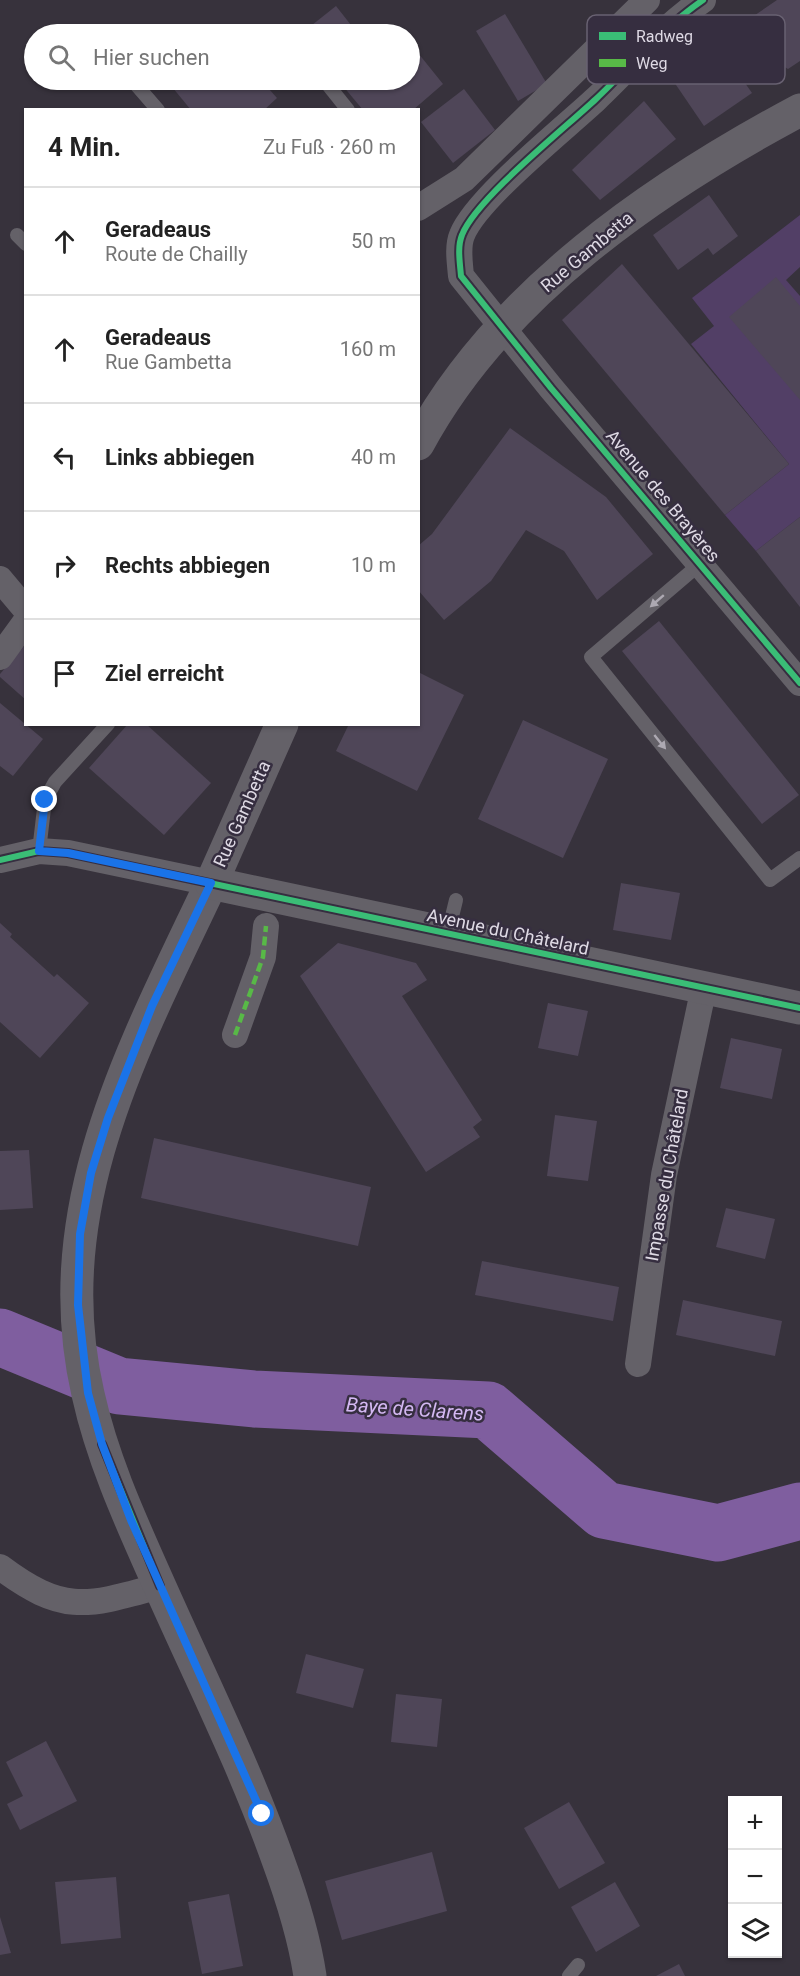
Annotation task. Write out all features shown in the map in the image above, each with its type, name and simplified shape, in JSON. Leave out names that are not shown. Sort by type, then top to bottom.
[{"type":"main road","name":"Rue Gambetta","points":[[420,441],[449,393],[502,328],[616,225],[682,177],[728,148],[800,110]]},
{"type":"main road","name":"Rue Gambetta","points":[[281,726],[211,883],[152,1006],[104,1129],[91,1173],[80,1234],[78,1305],[88,1393],[102,1444],[160,1586],[259,1805],[294,1905],[310,1976]]},
{"type":"main road","name":"Avenue du Châtelard","points":[[211,883],[800,1008]]},
{"type":"street","points":[[632,15],[647,0]]},
{"type":"street","name":"Avenue des Brayères","points":[[673,9],[703,0]]},
{"type":"street","points":[[420,204],[464,179],[587,59]]},
{"type":"street","name":"Avenue des Brayères","points":[[610,84],[598,98],[481,206],[462,236],[459,255],[461,276],[800,683]]},
{"type":"street","points":[[0,579],[24,608]]},
{"type":"street","points":[[0,657],[24,624]]},
{"type":"street","points":[[0,860],[39,851],[68,853],[211,883]]},
{"type":"street","points":[[235,1035],[263,957],[266,926]]},
{"type":"street","name":"Impasse du Châtelard","points":[[638,1364],[663,1175],[705,987]]},
{"type":"street","points":[[0,1567],[50,1598],[75,1604],[104,1602],[160,1586]]},
{"type":"lane","points":[[141,90],[156,108]]},
{"type":"lane","points":[[332,90],[346,108]]},
{"type":"lane","points":[[701,563],[591,657],[770,880],[800,858]]},
{"type":"lane","points":[[39,851],[45,800],[55,783],[106,726]]},
{"type":"lane","points":[[448,935],[456,900]]},
{"type":"shaded area","points":[[800,215],[800,267],[786,280],[800,296],[800,517],[756,551],[725,515],[789,464],[691,344],[714,326],[692,298]]},
{"type":"building","points":[[777,0],[800,0],[800,61],[788,69],[785,67],[785,15],[755,15]]},
{"type":"building","points":[[336,6],[350,24],[313,24]]},
{"type":"building","points":[[505,14],[547,84],[518,101],[476,31]]},
{"type":"building","points":[[420,55],[443,84],[415,108],[361,108],[346,90],[420,90]]},
{"type":"building","points":[[675,84],[746,84],[752,93],[704,126]]},
{"type":"building","points":[[464,89],[495,130],[453,163],[421,122]]},
{"type":"building","points":[[175,90],[270,90],[277,98],[266,108],[189,108]]},
{"type":"building","points":[[644,101],[676,139],[600,200],[572,170]]},
{"type":"building","points":[[709,195],[738,236],[713,255],[708,248],[678,270],[653,235]]},
{"type":"building","points":[[622,264],[789,464],[725,515],[562,320]]},
{"type":"building","points":[[776,277],[800,306],[800,400],[729,317]]},
{"type":"building","points":[[510,428],[606,497],[653,554],[597,600],[564,551],[526,530],[491,581],[444,620],[420,592],[420,544],[432,534]]},
{"type":"building","points":[[800,517],[800,607],[756,551]]},
{"type":"building","points":[[659,621],[799,795],[762,824],[622,651]]},
{"type":"building","points":[[24,646],[24,698],[0,677],[0,674]]},
{"type":"building","points":[[420,673],[464,695],[417,791],[336,751],[348,726],[420,726]]},
{"type":"building","points":[[0,703],[24,723],[24,726],[27,726],[43,739],[13,776],[0,766]]},
{"type":"building","points":[[523,720],[608,759],[563,858],[478,819]]},
{"type":"building","points":[[126,726],[148,726],[211,783],[164,835],[89,768]]},
{"type":"building","points":[[621,883],[680,893],[671,940],[613,930]]},
{"type":"building","points":[[0,923],[12,934],[10,937],[54,977],[57,974],[89,1003],[40,1058],[0,1022]]},
{"type":"building","points":[[338,943],[416,963],[427,980],[402,996],[482,1120],[473,1127],[480,1137],[426,1172],[300,976]]},
{"type":"building","points":[[548,1003],[588,1011],[578,1056],[538,1048]]},
{"type":"building","points":[[731,1038],[782,1049],[772,1099],[720,1088]]},
{"type":"building","points":[[555,1115],[597,1121],[588,1181],[547,1176]]},
{"type":"building","points":[[154,1138],[371,1187],[358,1246],[141,1198]]},
{"type":"building","points":[[29,1150],[33,1208],[0,1210],[0,1151]]},
{"type":"building","points":[[726,1208],[775,1219],[765,1259],[716,1247]]},
{"type":"building","points":[[482,1261],[619,1287],[613,1321],[475,1295]]},
{"type":"building","points":[[683,1300],[782,1321],[775,1356],[676,1335]]},
{"type":"building","points":[[306,1654],[364,1669],[353,1708],[296,1693]]},
{"type":"building","points":[[396,1694],[442,1699],[437,1747],[391,1742]]},
{"type":"building","points":[[46,1741],[77,1801],[20,1830],[7,1804],[23,1796],[6,1762]]},
{"type":"building","points":[[569,1802],[605,1863],[559,1889],[524,1828]]},
{"type":"building","points":[[432,1852],[447,1911],[342,1940],[325,1881]]},
{"type":"building","points":[[116,1877],[121,1938],[61,1944],[55,1882]]},
{"type":"building","points":[[615,1882],[640,1926],[596,1952],[571,1907]]},
{"type":"building","points":[[229,1894],[243,1966],[202,1974],[188,1902]]},
{"type":"building","points":[[0,1917],[11,1953],[0,1955]]},
{"type":"building","points":[[679,1964],[685,1976],[656,1976]]},
{"type":"waterway","name":"Baye de Clarens","points":[[0,1337],[119,1386],[254,1399],[488,1410],[604,1510],[718,1533],[800,1511]]},
{"type":"marked path","points":[[235,1035],[263,957],[266,926]]},
{"type":"cycle path","points":[[684,15],[703,0]]},
{"type":"cycle path","points":[[611,84],[502,184],[470,220],[460,240],[461,276],[551,388],[800,683]]},
{"type":"cycle path","points":[[0,860],[39,851],[68,853],[800,1008]]},
{"type":"cycle path","points":[[102,1444],[160,1586]]},
{"type":"route","points":[[45,800],[39,851],[68,853],[211,883],[152,1006],[108,1118],[91,1173],[80,1234],[78,1305],[81,1348],[88,1393],[102,1444],[131,1520],[262,1814]]}]
